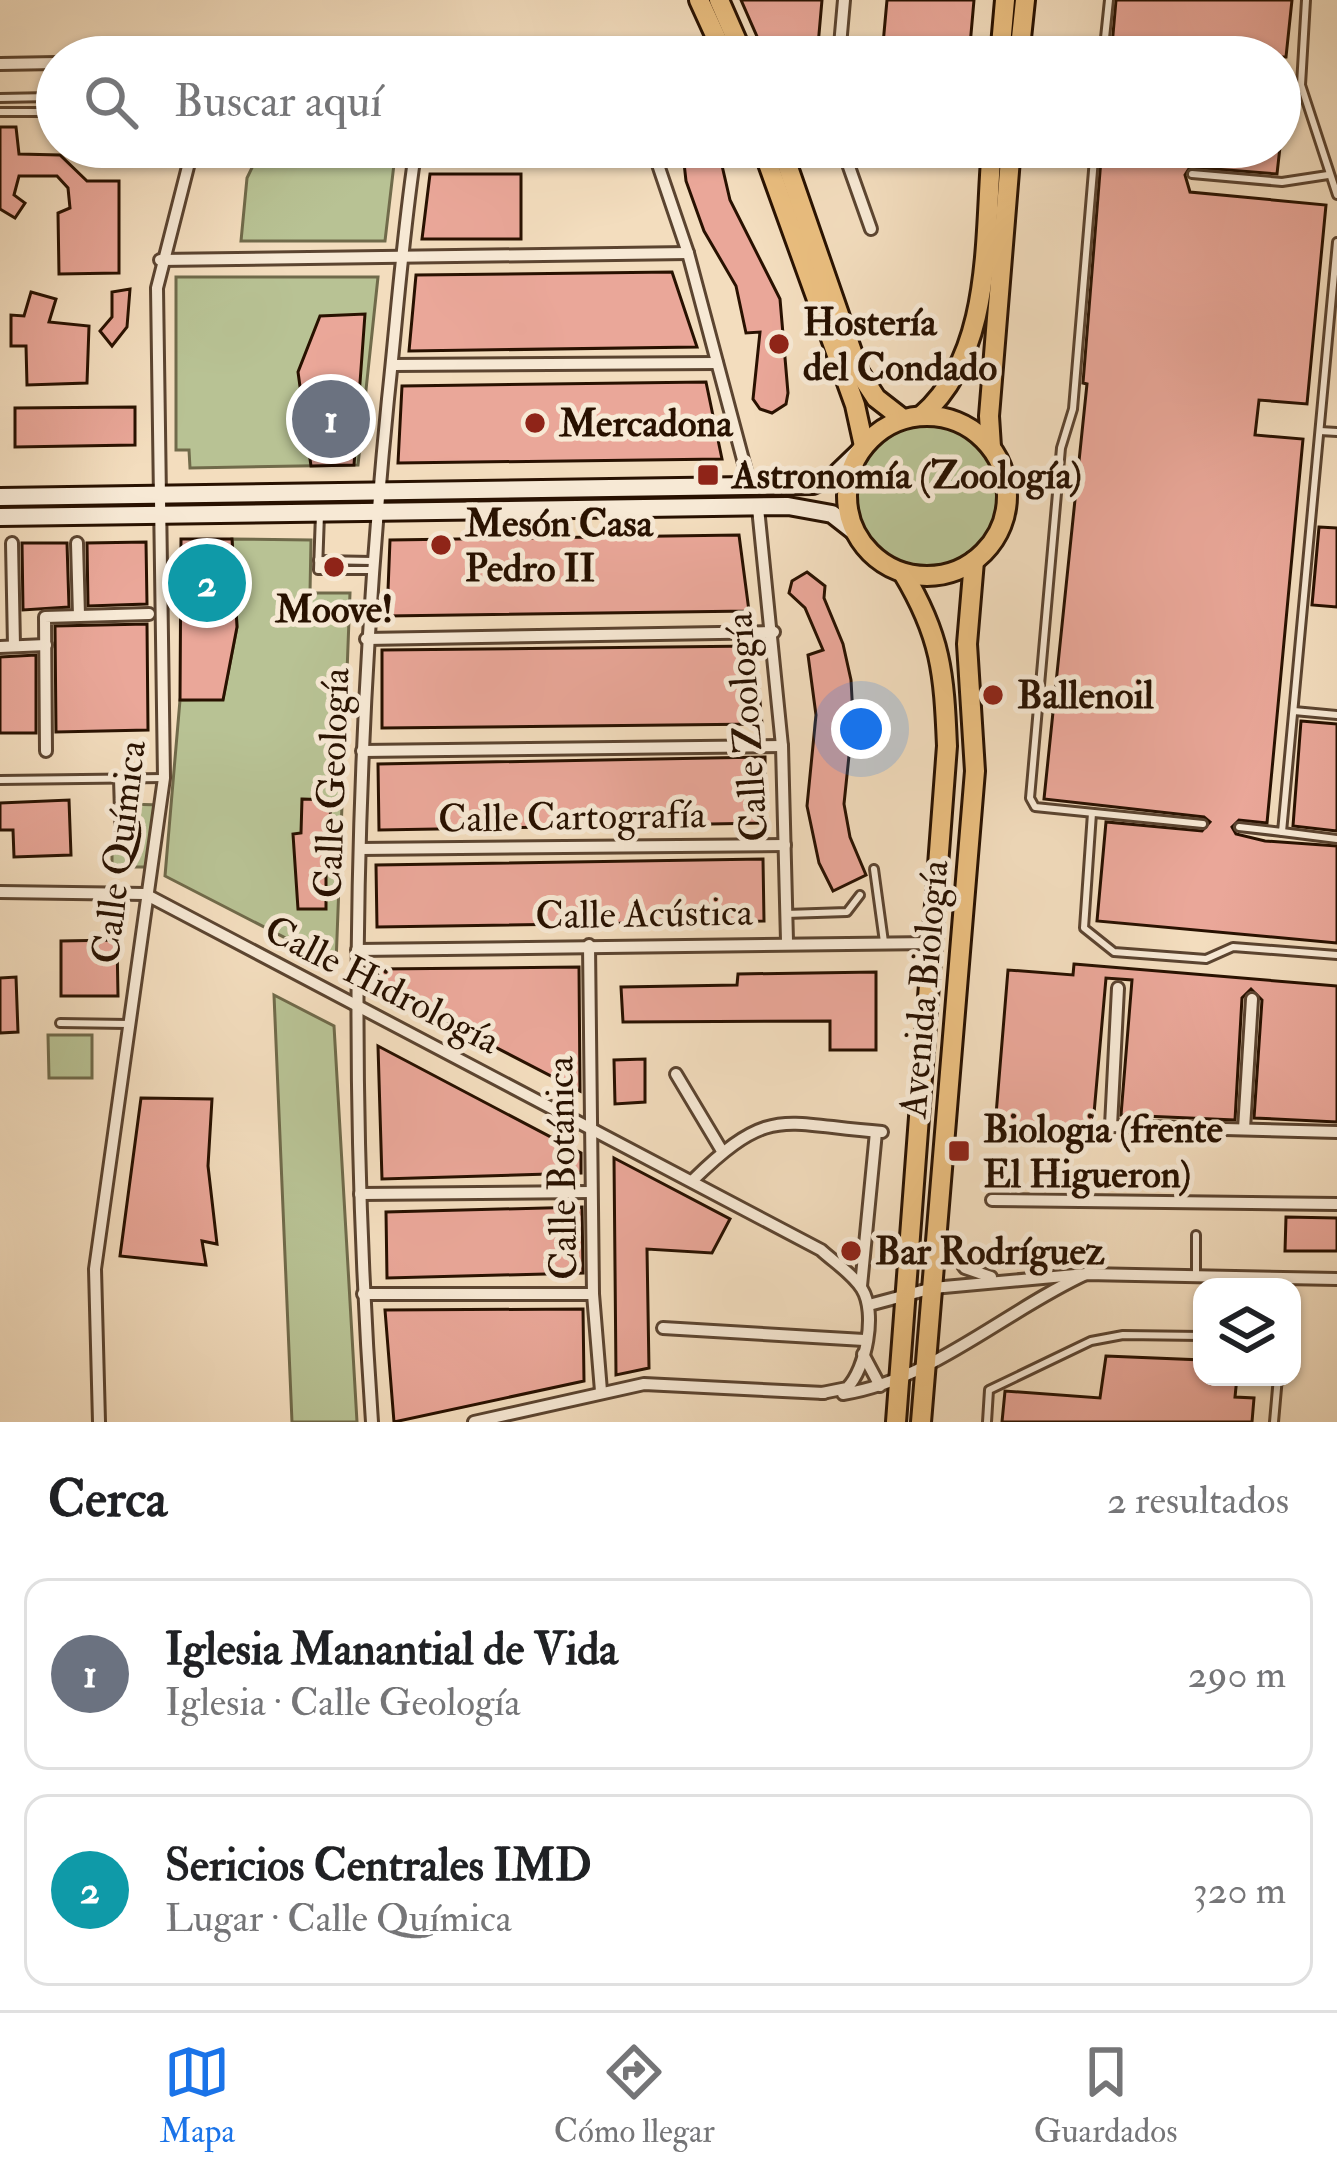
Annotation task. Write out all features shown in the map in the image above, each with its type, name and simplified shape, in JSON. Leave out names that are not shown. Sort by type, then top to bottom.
[{"type":"main road","points":[[699,0],[715,36]]},
{"type":"main road","points":[[719,0],[735,36]]},
{"type":"main road","points":[[1002,36],[1005,0]]},
{"type":"main road","points":[[1021,36],[1024,0]]},
{"type":"main road","points":[[770,168],[855,405],[863,447],[847,489],[855,532],[875,557],[904,573],[940,575],[974,561],[994,541],[1006,514],[1007,486],[991,446],[989,416],[1009,168]]},
{"type":"main road","points":[[788,168],[859,372],[876,398],[913,417],[953,419],[991,446]]},
{"type":"main road","points":[[863,447],[950,388],[971,337],[990,168]]},
{"type":"main road","name":"Avenida Biología","points":[[921,1422],[975,771],[968,644],[974,561]]},
{"type":"main road","name":"Avenida Biología","points":[[896,1422],[889,1383],[906,1292],[947,746],[944,668],[936,633],[904,573]]},
{"type":"street","points":[[841,36],[844,0]]},
{"type":"street","points":[[0,64],[36,63]]},
{"type":"street","name":"Calle Química","points":[[99,1422],[95,1269],[164,778],[160,260],[187,168]]},
{"type":"street","name":"Calle Geología","points":[[372,1422],[363,1294],[356,1006],[362,751],[376,512],[413,168]]},
{"type":"street","points":[[660,168],[688,254],[750,486]]},
{"type":"street","points":[[849,168],[871,229]]},
{"type":"street","points":[[160,260],[688,254]]},
{"type":"street","points":[[392,365],[717,363]]},
{"type":"street","points":[[0,497],[813,485],[835,475],[863,447]]},
{"type":"street","points":[[0,518],[758,508],[823,511],[855,532]]},
{"type":"street","name":"Calle Zoología","points":[[758,508],[782,746],[788,941]]},
{"type":"street","points":[[12,543],[7,646],[46,645]]},
{"type":"street","points":[[77,543],[79,616]]},
{"type":"street","points":[[46,751],[45,617],[149,614]]},
{"type":"street","points":[[366,639],[774,632]]},
{"type":"street","points":[[362,751],[782,746]]},
{"type":"street","name":"Calle Cartografía","points":[[360,849],[785,845]]},
{"type":"street","points":[[0,892],[145,894]]},
{"type":"street","name":"Calle Hidrología","points":[[145,894],[693,1180],[820,1250],[861,1286]]},
{"type":"street","name":"Calle Acústica","points":[[357,950],[788,941],[932,943]]},
{"type":"street","name":"Calle Botánica","points":[[589,945],[593,1294],[601,1391]]},
{"type":"street","points":[[1118,988],[1111,1126],[1337,1132]]},
{"type":"street","points":[[1244,1130],[1252,999]]},
{"type":"street","points":[[676,1074],[722,1151]]},
{"type":"street","points":[[693,1180],[722,1151],[772,1120],[879,1132],[861,1286],[869,1305],[864,1347],[853,1383],[823,1393]]},
{"type":"street","points":[[360,1193],[591,1192]]},
{"type":"street","points":[[992,1200],[1337,1204]]},
{"type":"street","points":[[938,1229],[965,1268],[1006,1280]]},
{"type":"street","points":[[869,1305],[933,1288],[1086,1274],[1337,1280]]},
{"type":"street","points":[[474,1422],[601,1391],[672,1383],[823,1393],[889,1383],[1086,1274]]},
{"type":"street","points":[[363,1294],[593,1294]]},
{"type":"street","points":[[663,1328],[864,1347],[889,1383]]},
{"type":"lane","points":[[1105,36],[1108,0]]},
{"type":"lane","points":[[1301,54],[1306,0]]},
{"type":"lane","points":[[1301,83],[1337,195]]},
{"type":"lane","points":[[0,98],[36,97]]},
{"type":"lane","points":[[0,112],[36,112]]},
{"type":"lane","points":[[1094,168],[1073,409],[1061,448],[1030,798],[1035,807],[1203,824]]},
{"type":"lane","points":[[1192,174],[1282,182],[1328,175]]},
{"type":"lane","points":[[1282,832],[1337,242]]},
{"type":"lane","points":[[1321,415],[1337,417]]},
{"type":"lane","points":[[1320,431],[1337,432]]},
{"type":"lane","points":[[320,513],[318,560],[372,565]]},
{"type":"lane","points":[[1294,711],[1337,715]]},
{"type":"lane","points":[[0,780],[164,778]]},
{"type":"lane","points":[[118,779],[120,844]]},
{"type":"lane","points":[[1092,813],[1084,928],[1114,952],[1206,959],[1232,947],[1337,955]]},
{"type":"lane","points":[[1239,827],[1337,839]]},
{"type":"lane","points":[[874,869],[884,942]]},
{"type":"lane","points":[[786,914],[847,913],[860,895]]},
{"type":"lane","points":[[60,1023],[130,1024]]},
{"type":"lane","points":[[1196,1235],[1196,1276]]},
{"type":"lane","points":[[987,1422],[989,1390],[1091,1341],[1123,1335],[1193,1336]]},
{"type":"lane","points":[[1274,1422],[1277,1386]]},
{"type":"green space","points":[[252,168],[394,168],[385,241],[241,241]]},
{"type":"green space","points":[[176,277],[378,277],[358,465],[190,468],[189,450],[176,450]]},
{"type":"green space","points":[[927,416],[958,422],[984,439],[1001,465],[1007,496],[1001,527],[984,553],[958,570],[927,576],[896,570],[870,553],[853,527],[847,496],[853,465],[870,439],[896,422]]},
{"type":"green space","points":[[232,539],[311,540],[310,593],[350,593],[336,964],[165,876],[180,700],[223,699],[237,627]]},
{"type":"green space","points":[[126,804],[160,805],[149,867],[112,867],[112,846],[126,845]]},
{"type":"green space","points":[[274,995],[334,1026],[357,1422],[292,1422]]},
{"type":"green space","points":[[48,1035],[92,1035],[92,1078],[49,1078]]},
{"type":"building","points":[[741,0],[822,0],[819,36],[757,36]]},
{"type":"building","points":[[887,0],[974,0],[971,36],[884,36]]},
{"type":"building","points":[[1116,0],[1292,0],[1288,36],[1113,36]]},
{"type":"building","points":[[0,127],[16,127],[19,154],[36,154],[36,168],[74,168],[87,181],[119,181],[119,273],[59,274],[58,213],[70,208],[68,188],[57,176],[19,176],[14,195],[25,203],[15,218],[0,209]]},
{"type":"building","points":[[685,168],[723,168],[730,200],[780,299],[788,393],[786,404],[772,413],[760,409],[753,399],[760,332],[746,333],[736,286],[704,231]]},
{"type":"building","points":[[1100,168],[1189,168],[1185,175],[1190,192],[1326,205],[1307,404],[1259,400],[1255,435],[1303,439],[1267,823],[1239,820],[1232,827],[1236,834],[1265,841],[1337,846],[1337,943],[1097,921],[1106,822],[1202,831],[1210,822],[1204,817],[1044,799],[1087,384],[1083,383]]},
{"type":"building","points":[[1202,168],[1278,168],[1277,174]]},
{"type":"building","points":[[430,174],[521,174],[521,239],[422,239]]},
{"type":"building","points":[[672,272],[697,347],[409,351],[416,275]]},
{"type":"building","points":[[130,289],[127,327],[112,346],[100,331],[112,317],[112,292]]},
{"type":"building","points":[[31,292],[56,299],[49,322],[89,326],[87,383],[27,385],[26,346],[11,346],[11,315],[24,316]]},
{"type":"building","points":[[365,314],[354,465],[311,466],[298,372],[320,316]]},
{"type":"building","name":"Mercadona","points":[[706,382],[722,459],[398,463],[402,386]]},
{"type":"building","points":[[135,407],[135,445],[15,447],[15,408]]},
{"type":"building","points":[[1319,527],[1337,528],[1337,607],[1312,605]]},
{"type":"building","points":[[739,535],[749,611],[387,616],[390,540]]},
{"type":"building","points":[[181,539],[232,539],[237,627],[223,700],[180,700]]},
{"type":"building","points":[[146,542],[147,604],[88,606],[87,543]]},
{"type":"building","points":[[22,543],[67,543],[69,607],[23,610]]},
{"type":"building","points":[[807,572],[825,586],[824,598],[843,644],[851,680],[853,717],[844,804],[850,837],[866,875],[833,891],[819,863],[807,806],[816,715],[808,655],[823,650],[805,608],[789,593],[792,581]]},
{"type":"building","points":[[147,624],[148,730],[56,732],[55,626]]},
{"type":"building","points":[[755,646],[762,724],[382,728],[382,650]]},
{"type":"building","points":[[36,655],[36,733],[0,733],[0,657]]},
{"type":"building","points":[[1301,721],[1337,724],[1337,831],[1293,826]]},
{"type":"building","points":[[765,757],[766,823],[379,830],[378,764]]},
{"type":"building","points":[[302,799],[330,800],[332,868],[326,868],[326,909],[298,909],[293,834],[301,833]]},
{"type":"building","points":[[69,800],[71,855],[14,857],[13,830],[0,830],[0,803]]},
{"type":"building","points":[[763,859],[764,921],[377,927],[376,865]]},
{"type":"building","points":[[117,940],[118,996],[61,996],[61,941]]},
{"type":"building","points":[[1074,964],[1337,986],[1337,1122],[1254,1118],[1262,1000],[1251,989],[1242,998],[1235,1120],[1121,1115],[1132,980],[1106,978],[1092,1136],[995,1127],[1008,970],[1073,975]]},
{"type":"building","points":[[579,967],[580,1091],[379,987],[379,969]]},
{"type":"building","points":[[876,972],[876,1050],[830,1050],[830,1021],[623,1022],[621,987],[737,985],[738,974]]},
{"type":"building","points":[[16,977],[18,1032],[0,1033],[0,978]]},
{"type":"building","points":[[378,1046],[581,1153],[581,1173],[382,1179]]},
{"type":"building","points":[[645,1059],[645,1102],[615,1104],[614,1060]]},
{"type":"building","points":[[141,1098],[212,1099],[208,1166],[217,1244],[202,1241],[206,1265],[120,1256]]},
{"type":"building","points":[[614,1158],[730,1219],[712,1253],[647,1249],[649,1368],[616,1375]]},
{"type":"building","points":[[582,1207],[583,1273],[387,1278],[386,1212]]},
{"type":"building","points":[[1286,1217],[1337,1218],[1337,1251],[1285,1251]]},
{"type":"building","points":[[583,1309],[584,1381],[394,1422],[385,1310]]},
{"type":"building","points":[[1106,1356],[1193,1360],[1193,1386],[1236,1386],[1235,1397],[1254,1398],[1252,1422],[1002,1422],[1005,1391],[1100,1398]]},
{"type":"place","name":"Hostería del Condado","points":[[779,344]]},
{"type":"place","name":"Iglesia Manantial de Vida","points":[[331,419]]},
{"type":"place","name":"Mercadona","points":[[535,423]]},
{"type":"place","name":"Astronomía (Zoología)","points":[[708,475]]},
{"type":"place","name":"Mesón Casa Pedro II","points":[[441,545]]},
{"type":"place","name":"Moove!","points":[[334,567]]},
{"type":"place","name":"Sericios Centrales IMD","points":[[207,583]]},
{"type":"place","name":"Ballenoil","points":[[993,695]]},
{"type":"place","name":"Biologia (frente El Higueron)","points":[[959,1151]]},
{"type":"place","name":"Bar Rodríguez","points":[[851,1251]]}]
